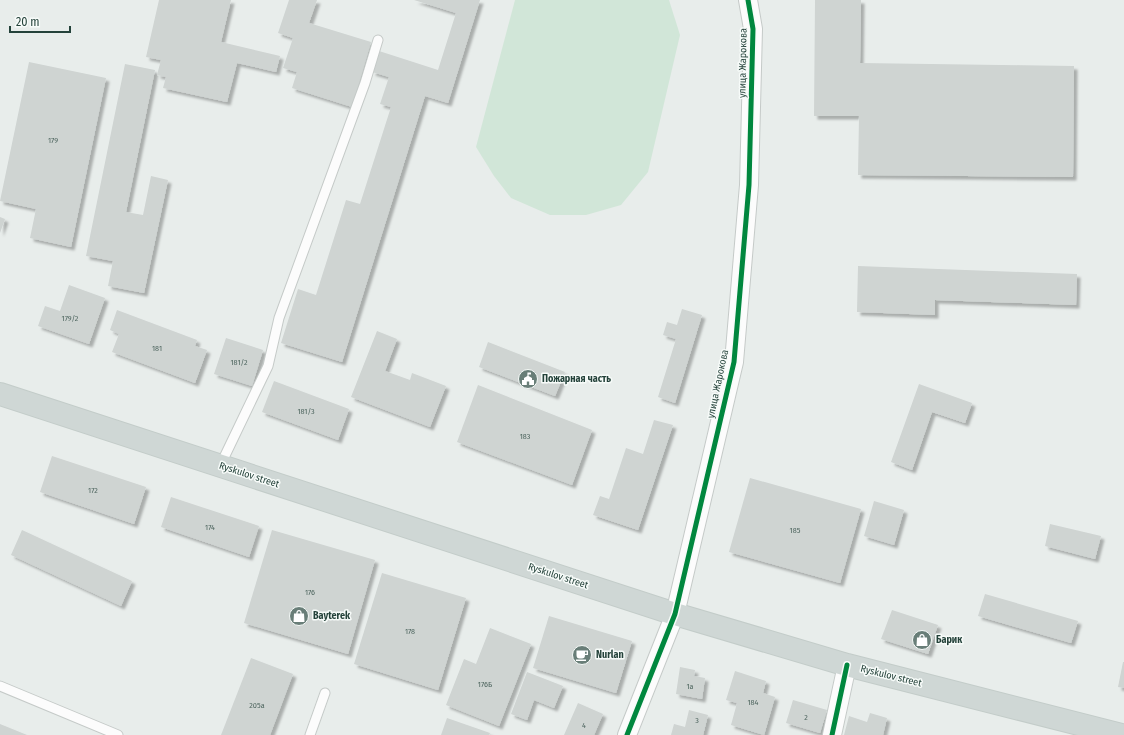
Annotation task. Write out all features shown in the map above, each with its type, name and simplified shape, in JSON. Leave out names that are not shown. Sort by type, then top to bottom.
[{"type":"main road","name":"Ryskulov street","points":[[0,394],[675,614],[847,665],[1122,735]]},
{"type":"street","name":"улица Жарокова","points":[[627,735],[675,614],[734,362],[749,185],[753,29],[748,0]]},
{"type":"street","points":[[832,735],[847,665]]},
{"type":"lane","points":[[220,466],[268,366],[279,318],[365,83],[378,40]]},
{"type":"lane","points":[[0,686],[118,735]]},
{"type":"lane","points":[[310,735],[325,694]]},
{"type":"green space","points":[[515,0],[669,0],[680,35],[648,172],[621,205],[586,215],[550,215],[511,198],[494,176],[476,147]]},
{"type":"building","points":[[159,0],[231,0],[221,42],[280,56],[276,72],[237,63],[227,102],[163,88],[166,77],[157,75],[161,60],[146,57]]},
{"type":"building","points":[[289,0],[317,0],[309,23],[371,42],[352,107],[292,88],[297,72],[283,68],[293,38],[278,33]]},
{"type":"building","points":[[414,0],[480,0],[448,103],[425,96],[342,362],[281,343],[298,289],[316,295],[346,200],[360,204],[391,107],[380,104],[389,77],[372,72],[379,51],[438,70],[456,13]]},
{"type":"building","points":[[815,0],[861,0],[860,63],[1074,66],[1073,177],[858,175],[859,116],[814,116]]},
{"type":"building","points":[[29,62],[106,78],[71,247],[30,238],[36,209],[0,201]]},
{"type":"building","points":[[125,64],[155,70],[126,212],[143,215],[151,176],[168,180],[144,293],[108,286],[113,261],[86,256]]},
{"type":"building","points":[[0,217],[5,219],[0,233]]},
{"type":"building","points":[[858,266],[1077,274],[1076,305],[935,300],[935,315],[857,312]]},
{"type":"building","points":[[69,285],[105,298],[89,344],[38,326],[45,306],[60,311]]},
{"type":"building","points":[[682,309],[702,315],[675,403],[658,397],[676,339],[663,335],[667,322],[677,325]]},
{"type":"building","points":[[117,310],[197,340],[195,346],[207,350],[195,383],[112,352],[119,334],[110,330]]},
{"type":"building","points":[[377,331],[397,339],[385,371],[410,380],[412,373],[446,386],[430,427],[351,397]]},
{"type":"building","points":[[226,338],[263,350],[252,386],[214,374]]},
{"type":"building","points":[[488,342],[565,372],[555,396],[479,367]]},
{"type":"building","points":[[274,381],[349,409],[338,440],[262,412]]},
{"type":"building","points":[[919,384],[972,403],[965,423],[932,412],[912,470],[891,462]]},
{"type":"building","points":[[478,385],[592,430],[572,485],[457,442]]},
{"type":"building","points":[[654,420],[673,425],[638,530],[593,515],[600,496],[609,499],[626,448],[643,454]]},
{"type":"building","points":[[52,456],[146,487],[134,524],[40,492]]},
{"type":"building","points":[[750,478],[861,509],[840,583],[729,552]]},
{"type":"building","points":[[171,497],[259,526],[249,557],[161,527]]},
{"type":"building","points":[[874,501],[904,510],[894,545],[864,536]]},
{"type":"building","points":[[1050,524],[1101,536],[1095,559],[1045,546]]},
{"type":"building","points":[[22,530],[132,581],[121,606],[11,555]]},
{"type":"building","points":[[272,530],[375,560],[348,654],[244,623]]},
{"type":"building","points":[[382,573],[466,598],[438,690],[354,664]]},
{"type":"building","points":[[985,594],[1078,621],[1071,643],[978,616]]},
{"type":"building","points":[[892,610],[938,625],[928,654],[881,639]]},
{"type":"building","name":"Nurlan","points":[[549,616],[632,641],[616,693],[533,668]]},
{"type":"building","points":[[490,628],[531,644],[499,726],[446,705],[464,659],[476,664]]},
{"type":"building","points":[[251,658],[293,674],[270,735],[221,735]]},
{"type":"building","points":[[1124,662],[1124,688],[1118,687]]},
{"type":"building","points":[[680,667],[695,670],[694,676],[705,678],[702,699],[676,694]]},
{"type":"building","points":[[735,671],[766,681],[763,693],[775,697],[764,735],[731,725],[737,703],[726,700]]},
{"type":"building","points":[[527,672],[563,686],[554,708],[534,700],[527,720],[511,714]]},
{"type":"building","points":[[793,700],[827,710],[820,733],[786,723]]},
{"type":"building","points":[[578,703],[603,714],[594,735],[564,735]]},
{"type":"building","points":[[689,710],[708,715],[703,735],[671,735],[674,724],[685,727]]},
{"type":"building","points":[[870,713],[887,718],[883,735],[844,735],[849,716],[867,722]]},
{"type":"building","points":[[447,718],[490,733],[489,735],[441,735]]},
{"type":"building","points":[[0,724],[27,735],[0,735]]},
{"type":"cycle path","points":[[627,735],[675,614],[734,362],[749,185],[753,29],[748,0]]},
{"type":"cycle path","points":[[832,735],[847,665]]},
{"type":"place","name":"Пожарная часть","points":[[528,379]]},
{"type":"place","name":"Bayterek","points":[[299,616]]},
{"type":"place","name":"Барик","points":[[922,640]]},
{"type":"place","name":"Nurlan","points":[[582,655]]}]
